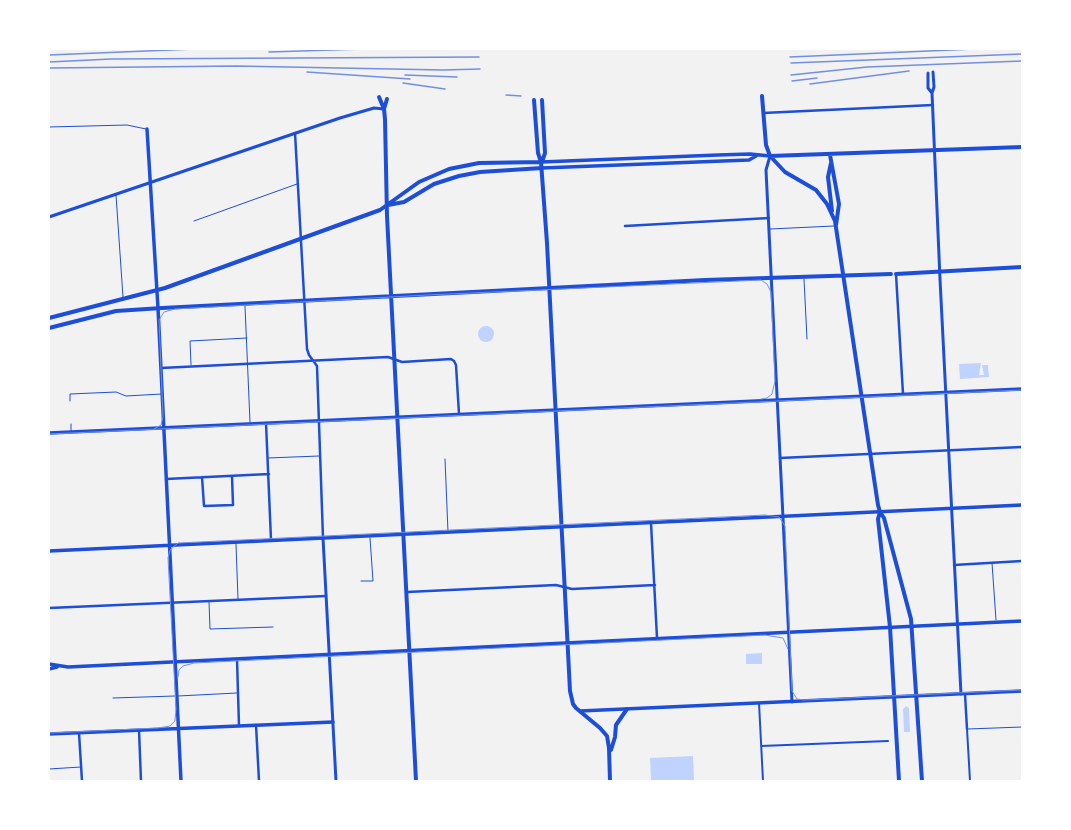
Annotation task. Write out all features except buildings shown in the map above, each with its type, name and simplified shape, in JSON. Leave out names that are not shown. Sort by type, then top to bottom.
[{"type":"main road","points":[[379,96],[384,109]]},
{"type":"main road","points":[[762,96],[766,145],[770,156],[785,172],[816,190],[832,214],[836,226],[880,512],[878,519],[890,627],[899,781]]},
{"type":"main road","points":[[387,98],[384,109],[388,205],[416,781]]},
{"type":"main road","points":[[534,100],[538,153],[542,162]]},
{"type":"main road","points":[[542,100],[545,153],[542,168],[550,288],[570,692],[573,704],[579,711],[604,731],[610,754],[610,781]]},
{"type":"main road","points":[[147,129],[158,308],[181,781]]},
{"type":"main road","points":[[49,318],[156,291],[380,210],[422,180],[449,169],[479,163],[616,160],[718,154],[750,154],[756,156],[830,155],[1022,146]]},
{"type":"main road","points":[[718,154],[718,161]]},
{"type":"main road","points":[[830,155],[839,204],[839,216],[836,226]]},
{"type":"main road","points":[[691,156],[691,162]]},
{"type":"main road","points":[[388,205],[404,202],[426,188],[450,178],[480,172],[542,168],[749,160],[756,156]]},
{"type":"main road","points":[[616,160],[616,166]]},
{"type":"main road","points":[[479,163],[480,172]]},
{"type":"main road","points":[[831,163],[828,177],[832,198],[832,214]]},
{"type":"main road","points":[[422,180],[426,188]]},
{"type":"main road","points":[[896,274],[1022,267]]},
{"type":"main road","points":[[49,328],[116,311],[158,308],[550,288],[891,274]]},
{"type":"main road","points":[[49,433],[1022,389]]},
{"type":"main road","points":[[49,551],[169,544],[651,524],[1022,505]]},
{"type":"main road","points":[[880,512],[884,518],[912,626],[922,781]]},
{"type":"main road","points":[[49,664],[59,666],[330,655],[1022,621]]},
{"type":"main road","points":[[49,669],[59,666]]},
{"type":"main road","points":[[579,711],[1022,691]]},
{"type":"main road","points":[[610,754],[615,737],[616,725],[627,709]]},
{"type":"main road","points":[[49,734],[333,722]]},
{"type":"street","points":[[933,72],[934,88],[932,93],[957,624],[967,729],[970,781]]},
{"type":"street","points":[[928,73],[928,88],[932,93]]},
{"type":"street","points":[[763,113],[933,105]]},
{"type":"street","points":[[49,217],[295,133],[374,108],[384,109]]},
{"type":"street","points":[[295,133],[307,349],[317,366],[323,538],[336,781]]},
{"type":"street","points":[[770,156],[766,170],[792,702]]},
{"type":"street","points":[[626,226],[769,218]]},
{"type":"street","points":[[891,274],[896,274],[903,394]]},
{"type":"street","points":[[160,368],[388,357],[402,362],[449,359],[456,362],[459,415]]},
{"type":"street","points":[[266,423],[271,540]]},
{"type":"street","points":[[780,458],[1022,447]]},
{"type":"street","points":[[166,479],[268,474]]},
{"type":"street","points":[[202,477],[204,506],[233,505],[232,476]]},
{"type":"street","points":[[651,524],[657,638]]},
{"type":"street","points":[[954,565],[1022,561]]},
{"type":"street","points":[[407,592],[558,585],[572,589],[655,585]]},
{"type":"street","points":[[49,608],[326,596]]},
{"type":"street","points":[[237,659],[239,726]]},
{"type":"street","points":[[759,703],[763,781]]},
{"type":"street","points":[[256,725],[259,781]]},
{"type":"street","points":[[139,730],[142,781]]},
{"type":"street","points":[[79,733],[82,781]]},
{"type":"street","points":[[761,746],[888,741]]},
{"type":"lane","points":[[49,127],[127,125],[147,129]]},
{"type":"lane","points":[[194,221],[298,184]]},
{"type":"lane","points":[[116,194],[123,300]]},
{"type":"lane","points":[[769,229],[836,226]]},
{"type":"lane","points":[[804,277],[807,339]]},
{"type":"lane","points":[[245,303],[250,424]]},
{"type":"lane","points":[[191,366],[190,341],[247,338]]},
{"type":"lane","points":[[70,401],[70,394],[116,392],[126,396],[162,394]]},
{"type":"lane","points":[[71,424],[71,432]]},
{"type":"lane","points":[[268,458],[321,456]]},
{"type":"lane","points":[[444,459],[448,532]]},
{"type":"lane","points":[[361,581],[373,581],[370,536]]},
{"type":"lane","points":[[236,542],[238,600]]},
{"type":"lane","points":[[992,563],[996,622]]},
{"type":"lane","points":[[209,601],[210,629],[273,627]]},
{"type":"lane","points":[[113,698],[238,693]]},
{"type":"lane","points":[[967,729],[1022,727]]},
{"type":"lane","points":[[49,769],[81,767]]},
{"type":"water","points":[[486,326],[493,331],[494,334],[489,341],[486,342],[479,337],[478,334],[483,327]]},
{"type":"water","points":[[981,363],[979,375],[984,375],[982,365],[988,365],[989,377],[960,379],[959,364]]},
{"type":"water","points":[[762,653],[762,664],[746,664],[746,654]]},
{"type":"water","points":[[906,706],[909,708],[910,732],[904,732],[903,709]]},
{"type":"water","points":[[693,756],[694,780],[651,781],[650,758]]},
{"type":"tram line","points":[[154,429],[161,425],[163,417],[159,320],[164,312],[175,309],[427,295],[761,280],[767,284],[771,292],[775,381],[772,394],[767,398],[761,399]]},
{"type":"tram line","points":[[49,434],[1022,390]]},
{"type":"tram line","points":[[49,733],[158,728],[170,726],[175,721],[176,709],[168,558],[170,550],[178,543],[765,515],[779,517],[785,526],[792,691],[797,699],[804,700],[1022,690]]},
{"type":"tram line","points":[[178,677],[179,670],[183,666],[194,663],[765,635],[783,638],[788,649]]},
{"type":"railway","points":[[49,55],[195,49]]},
{"type":"railway","points":[[269,52],[363,49]]},
{"type":"railway","points":[[790,57],[975,49]]},
{"type":"railway","points":[[791,63],[1022,54]]},
{"type":"railway","points":[[49,62],[111,59],[479,57]]},
{"type":"railway","points":[[791,75],[867,67],[1022,61]]},
{"type":"railway","points":[[49,68],[236,66],[443,70],[480,69]]},
{"type":"railway","points":[[810,84],[909,71]]},
{"type":"railway","points":[[307,72],[410,79]]},
{"type":"railway","points":[[405,75],[457,77]]},
{"type":"railway","points":[[792,81],[817,78]]},
{"type":"railway","points":[[403,83],[445,89]]},
{"type":"railway","points":[[506,95],[521,96]]}]
